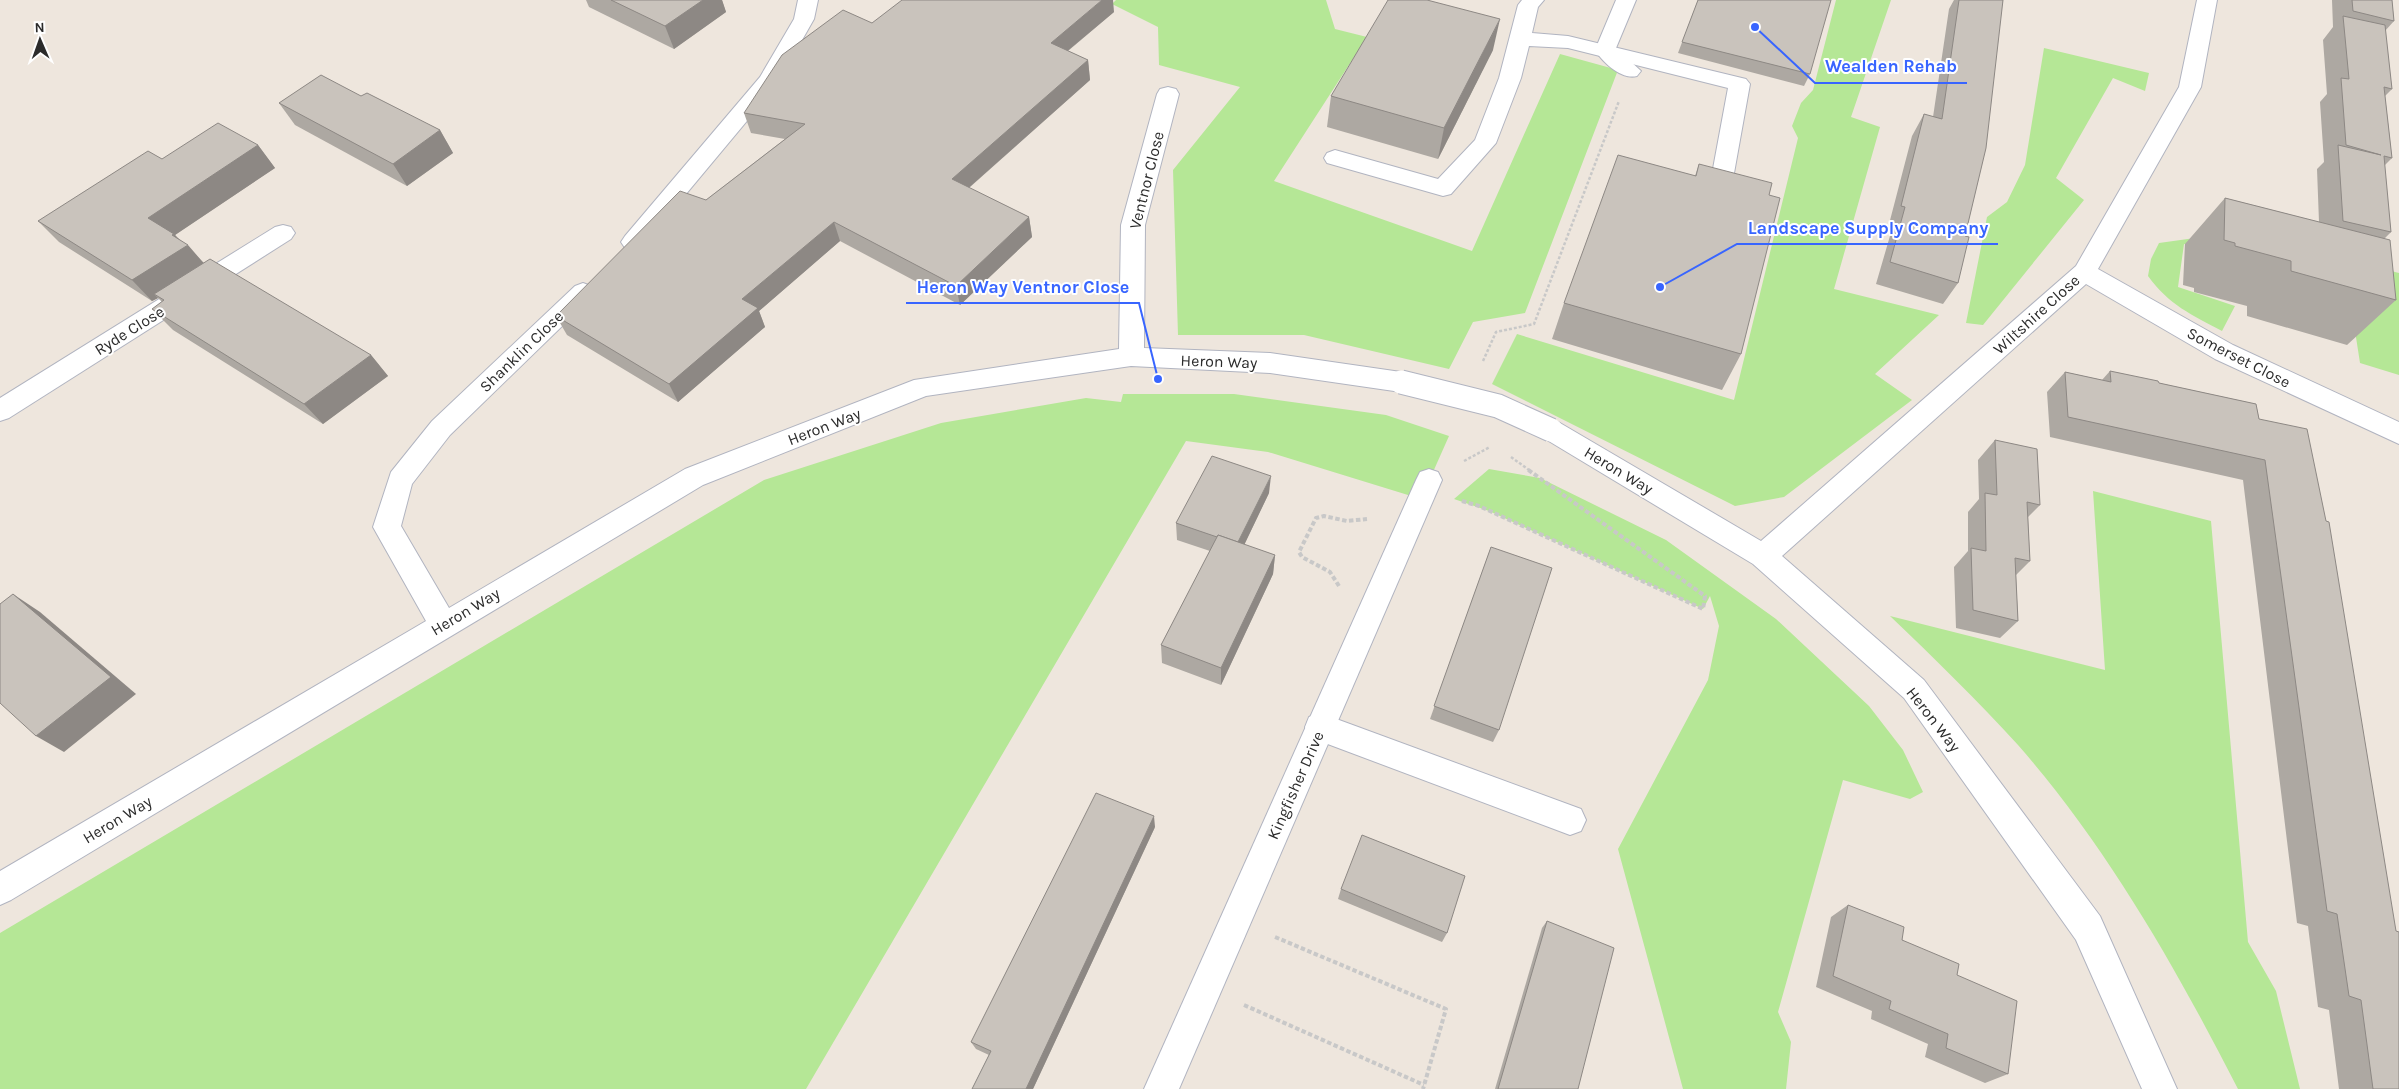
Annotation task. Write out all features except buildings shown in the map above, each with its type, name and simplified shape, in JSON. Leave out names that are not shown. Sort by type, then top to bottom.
[{"type":"street","points":[[618,258],[769,81],[804,19],[808,0]]},
{"type":"street","points":[[1335,158],[1443,188],[1485,143],[1510,78],[1528,5],[1534,0]]},
{"type":"street","points":[[1605,50],[1626,0]]},
{"type":"street","name":"Wiltshire Close","points":[[1763,556],[2084,272],[2190,87],[2207,0]]},
{"type":"street","points":[[1521,39],[1568,42],[1739,84],[1718,201]]},
{"type":"street","points":[[1605,50],[1630,71]]},
{"type":"street","name":"Ventnor Close","points":[[1132,357],[1133,225],[1168,94]]},
{"type":"street","name":"Ryde Close","points":[[0,411],[283,233]]},
{"type":"street","name":"Somerset Close","points":[[2084,272],[2224,352],[2399,434]]},
{"type":"street","name":"Shanklin Close","points":[[443,624],[387,527],[400,480],[441,428],[597,279]]},
{"type":"street","name":"Heron Way","points":[[0,889],[443,624],[694,477],[922,387],[1132,357],[1270,363],[1401,382],[1498,406],[1544,425],[1763,556],[1914,689],[2088,928],[2160,1089]]},
{"type":"street","name":"Kingfisher Drive","points":[[1161,1089],[1427,485]]},
{"type":"street","points":[[1320,727],[1570,820]]},
{"type":"path","points":[[1480,366],[1496,332],[1534,324],[1630,71]]},
{"type":"path","points":[[1427,485],[1479,506],[1703,609],[1705,596],[1501,450],[1544,425]]},
{"type":"path","points":[[1427,485],[1544,425]]},
{"type":"path","points":[[1341,594],[1330,572],[1302,558],[1299,552],[1316,518],[1324,516],[1353,521],[1373,516]]},
{"type":"path","points":[[1205,988],[1423,1087],[1446,1009],[1236,921]]},
{"type":"green space","points":[[1116,0],[1326,0],[1335,29],[1367,37],[1274,181],[1472,251],[1560,54],[1618,70],[1525,313],[1473,322],[1449,369],[1304,335],[1178,335],[1173,170],[1240,87],[1159,65],[1158,27],[1112,4]]},
{"type":"green space","points":[[1836,0],[1891,0],[1851,117],[1880,127],[1834,289],[1939,315],[1875,374],[1912,400],[1784,497],[1735,506],[1492,384],[1517,334],[1734,400],[1798,138],[1792,126],[1801,103],[1813,90]]},
{"type":"green space","points":[[2044,48],[2149,73],[2145,91],[2113,78],[2056,178],[2084,200],[1983,325],[1966,323],[1987,217],[2007,202],[2025,165]]},
{"type":"green space","points":[[2238,232],[2399,273],[2399,375],[2360,363],[2351,305],[2230,249],[2184,244],[2178,287],[2235,306],[2222,331],[2173,302],[2164,295],[2148,276],[2151,259],[2159,243]]},
{"type":"green space","points":[[1123,394],[1234,394],[1386,415],[1449,436],[1421,499],[1268,452],[1186,441],[806,1089],[0,1089],[0,933],[764,480],[941,423],[1086,398],[1121,402]]},
{"type":"green space","points":[[1489,469],[1540,478],[1666,540],[1776,619],[1869,706],[1903,750],[1923,792],[1910,799],[1843,780],[1778,1012],[1791,1042],[1786,1089],[1683,1089],[1618,849],[1708,680],[1719,626],[1710,596],[1703,609],[1489,511],[1454,499]]},
{"type":"green space","points":[[2093,491],[2211,521],[2248,942],[2276,991],[2300,1089],[2238,1089],[2165,954],[2111,867],[2082,825],[2018,745],[1955,679],[1890,616],[2105,670]]},
{"type":"place","name":"Wealden Rehab","points":[[1755,27]]},
{"type":"place","name":"Landscape Supply Company","points":[[1660,287]]},
{"type":"place","name":"Heron Way Ventnor Close","points":[[1158,379]]}]
